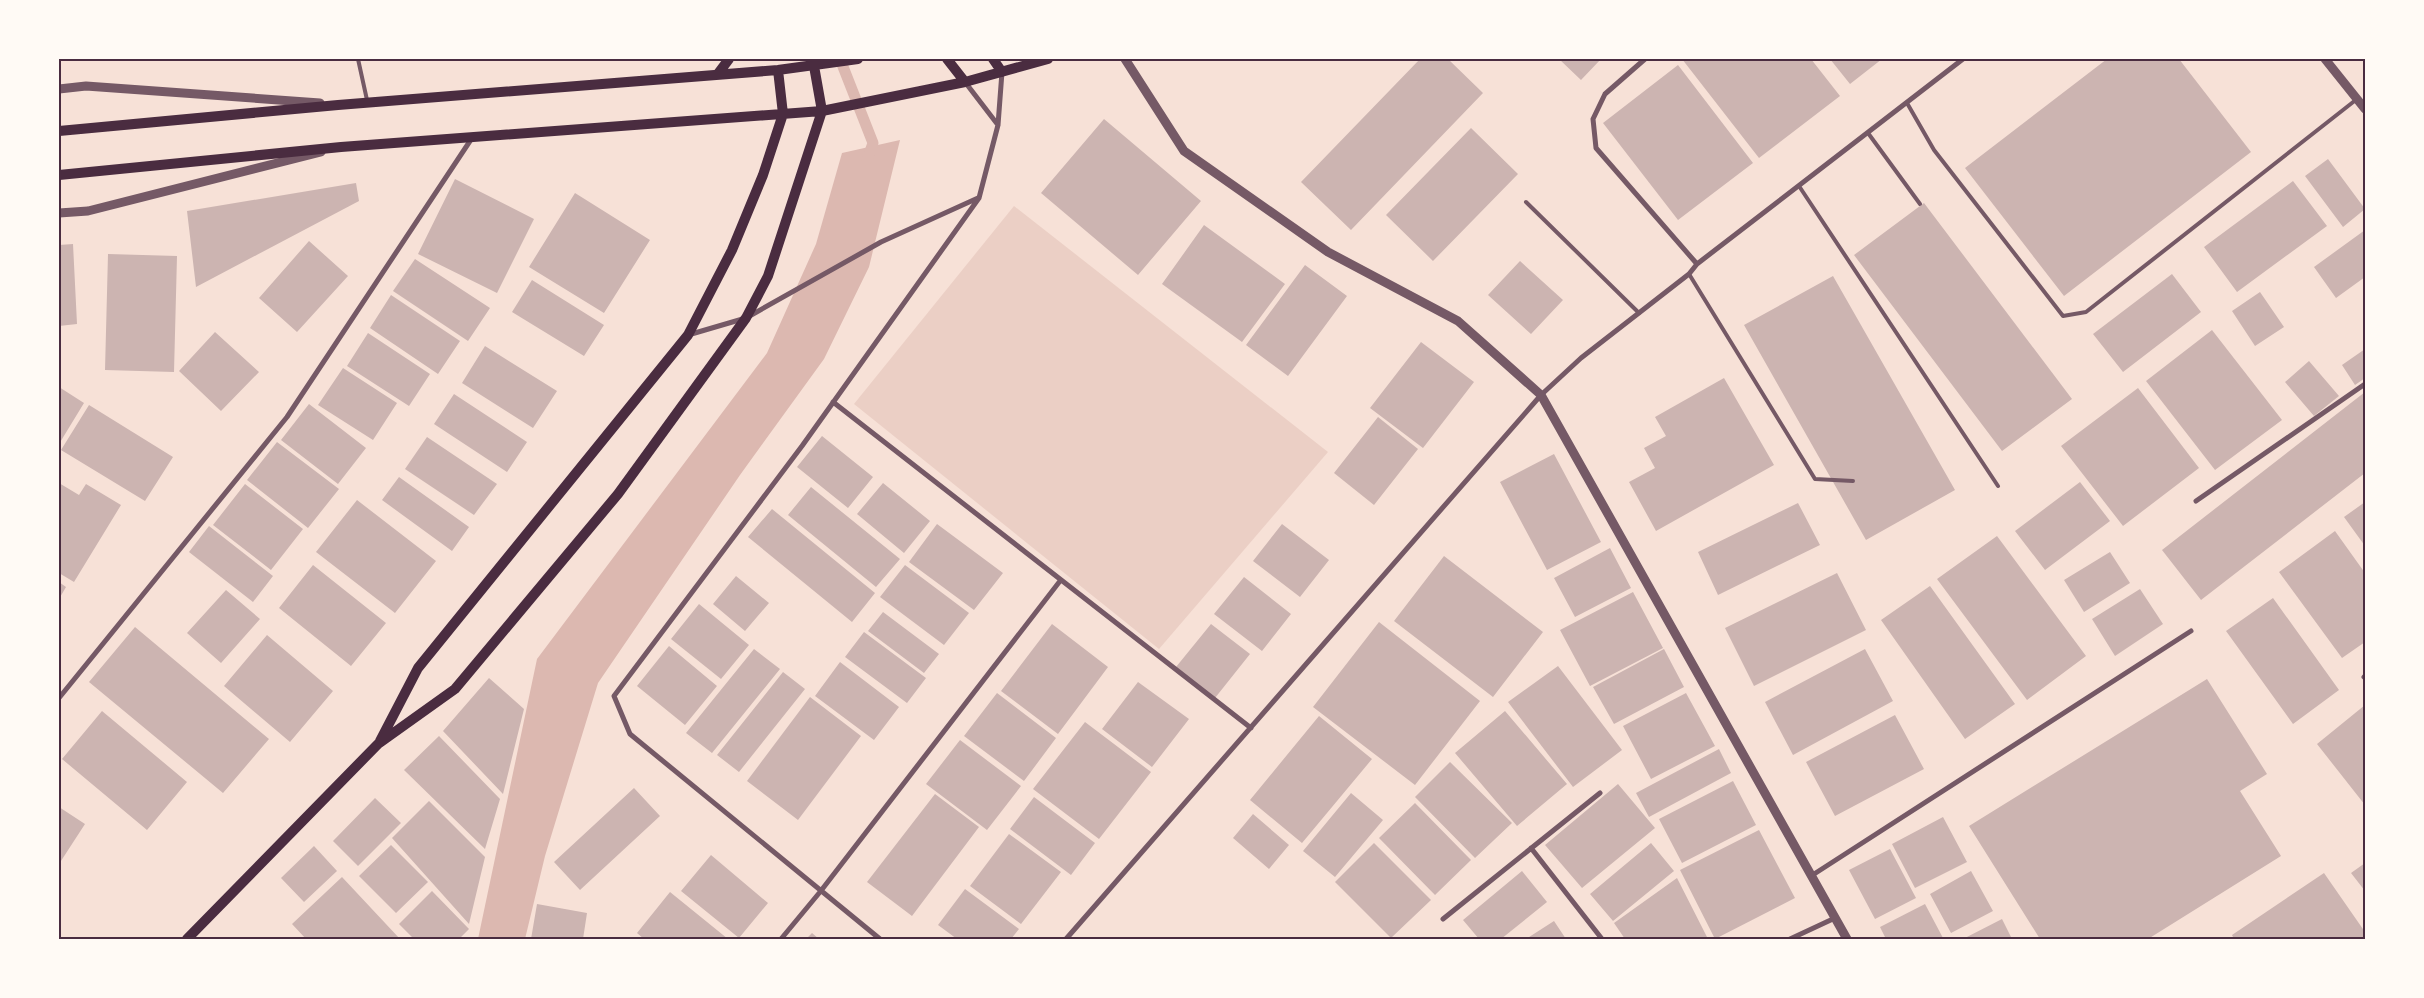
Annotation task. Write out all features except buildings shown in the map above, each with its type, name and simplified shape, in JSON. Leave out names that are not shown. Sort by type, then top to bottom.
[{"type":"main road","points":[[717,76],[729,59]]},
{"type":"main road","points":[[59,131],[338,105],[717,76],[858,59]]},
{"type":"main road","points":[[947,59],[965,82]]},
{"type":"main road","points":[[993,59],[1002,72]]},
{"type":"main road","points":[[59,175],[340,147],[822,111],[965,82],[1048,59]]},
{"type":"main road","points":[[187,939],[378,744],[456,689],[618,494],[746,318],[768,276],[822,111],[819,65]]},
{"type":"main road","points":[[378,744],[418,668],[688,335],[732,250],[763,175],[783,114],[778,70]]},
{"type":"street","points":[[1125,59],[1184,151],[1328,252],[1458,321],[1541,395],[1847,939]]},
{"type":"street","points":[[1645,59],[1605,94],[1593,119],[1596,148],[1698,264]]},
{"type":"street","points":[[1066,939],[1541,395],[1581,358],[1689,274],[1698,264],[1963,59]]},
{"type":"street","points":[[2325,59],[2365,109]]},
{"type":"street","points":[[880,939],[820,892],[630,734],[614,696],[833,402],[979,198],[998,125],[1002,72]]},
{"type":"street","points":[[965,82],[998,125]]},
{"type":"street","points":[[59,89],[86,86],[338,105]]},
{"type":"street","points":[[59,698],[287,417],[472,138]]},
{"type":"street","points":[[59,213],[88,211],[340,147]]},
{"type":"street","points":[[688,335],[746,318],[774,300],[881,242],[979,198]]},
{"type":"street","points":[[2196,501],[2365,384]]},
{"type":"street","points":[[833,402],[1060,581],[1251,728]]},
{"type":"street","points":[[780,939],[820,892],[1060,581]]},
{"type":"street","points":[[1811,876],[2191,631]]},
{"type":"street","points":[[1443,919],[1600,793]]},
{"type":"street","points":[[1531,848],[1602,939]]},
{"type":"street","points":[[1790,939],[1835,918]]},
{"type":"lane","points":[[358,59],[367,103]]},
{"type":"lane","points":[[1907,103],[1934,150],[2063,316],[2086,312],[2357,99]]},
{"type":"lane","points":[[1868,133],[1920,204]]},
{"type":"lane","points":[[1799,186],[1998,486]]},
{"type":"lane","points":[[1526,202],[1639,313]]},
{"type":"lane","points":[[1689,274],[1815,478],[1853,481]]},
{"type":"shaded area","points":[[900,140],[869,267],[824,359],[740,475],[598,683],[545,856],[525,939],[478,939],[537,659],[767,353],[816,244],[842,153]]},
{"type":"shaded area","points":[[1014,206],[1328,452],[1159,649],[854,404]]},
{"type":"waterway","points":[[840,59],[873,143],[867,160]]}]
